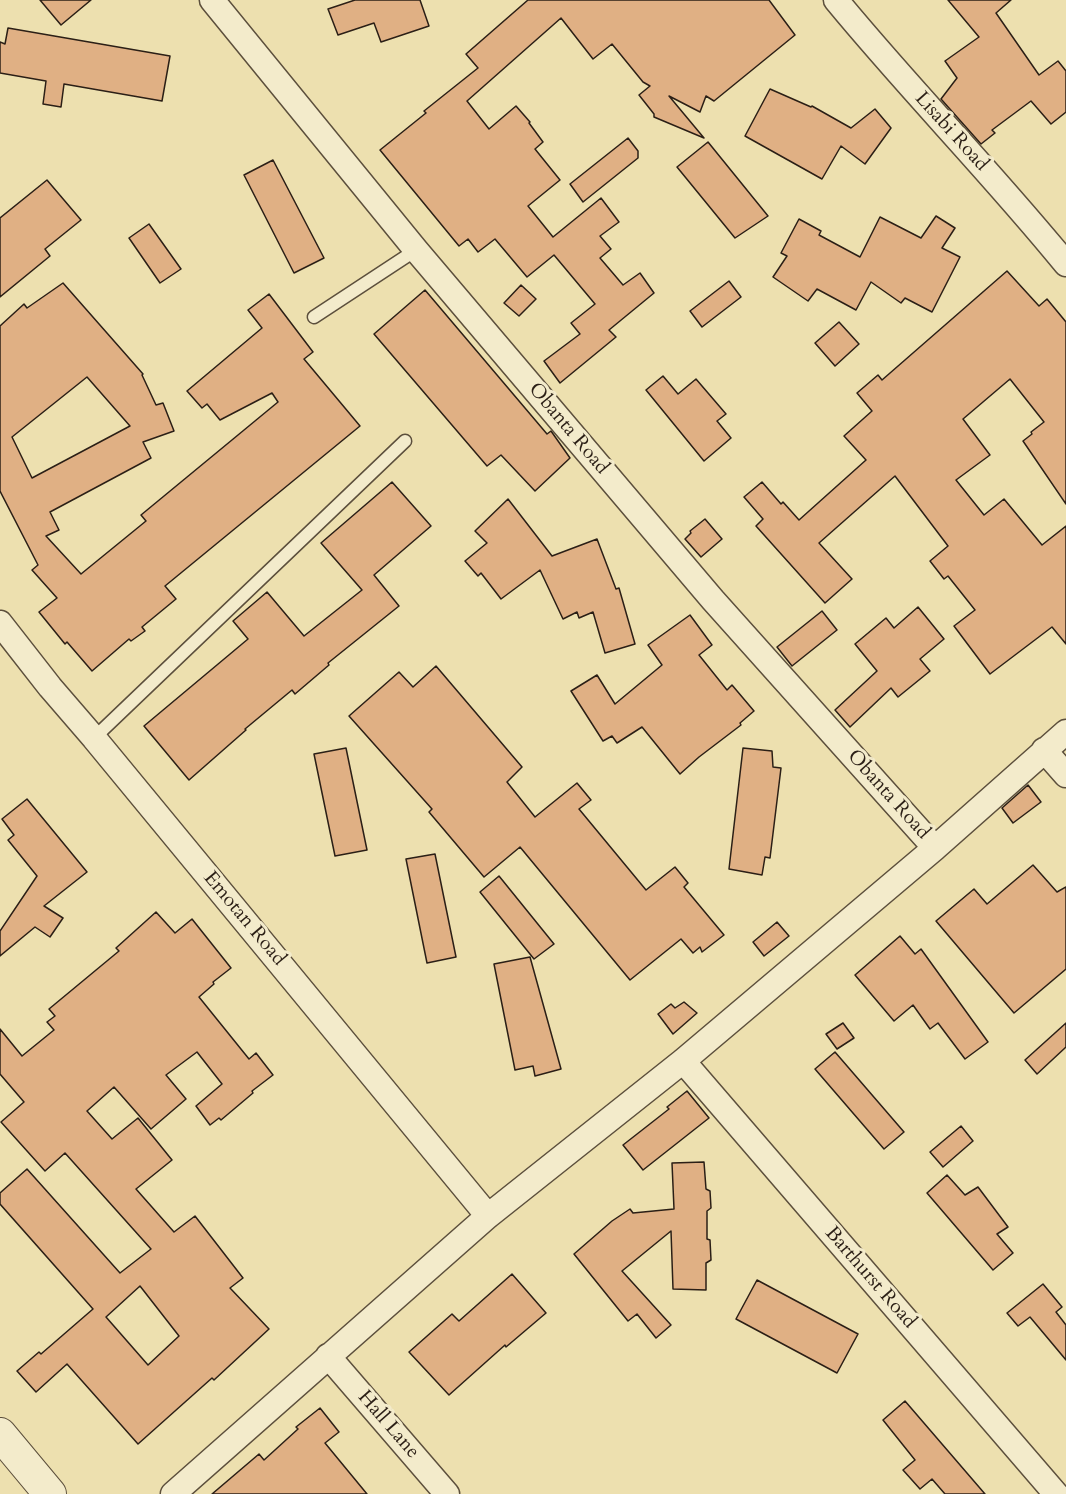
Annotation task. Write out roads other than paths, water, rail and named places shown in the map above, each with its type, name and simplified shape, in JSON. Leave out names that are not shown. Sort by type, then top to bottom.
[{"type":"street","name":"Obanta Road","points":[[212,0],[416,250],[713,600],[935,848]]},
{"type":"street","name":"Lisabi Road","points":[[836,0],[869,41],[1029,219],[1066,264]]},
{"type":"street","name":"Emotan Road","points":[[0,623],[50,687],[488,1216]]},
{"type":"street","points":[[173,1494],[488,1216],[683,1061],[935,848],[1066,732]]},
{"type":"street","points":[[1044,750],[1066,775]]},
{"type":"street","name":"Barthurst Road","points":[[683,1061],[1056,1494]]},
{"type":"street","name":"Hall Lane","points":[[328,1356],[447,1494]]},
{"type":"street","points":[[0,1434],[50,1494]]},
{"type":"lane","points":[[314,318],[416,250]]},
{"type":"lane","points":[[94,738],[405,441]]}]
